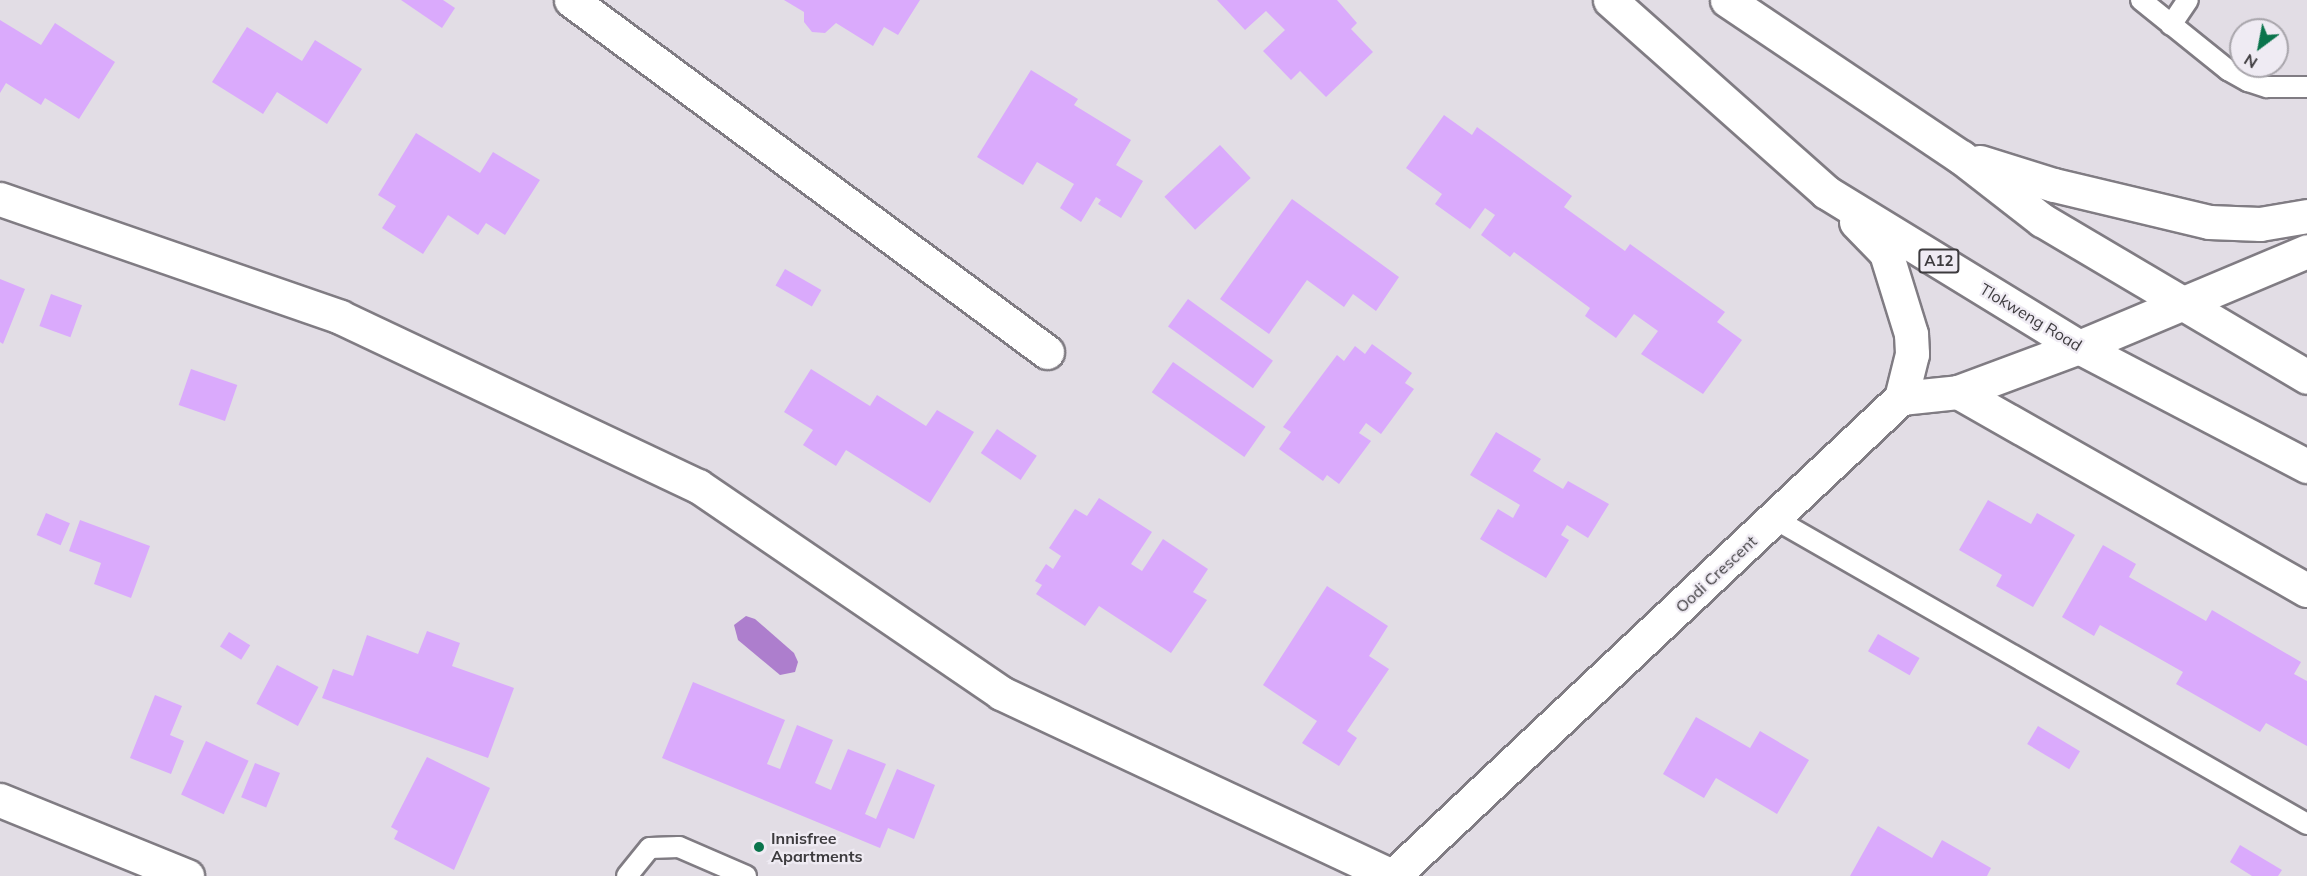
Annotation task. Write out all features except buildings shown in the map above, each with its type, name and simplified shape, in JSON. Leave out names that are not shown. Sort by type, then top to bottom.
[{"type":"street","points":[[571,0],[1047,352]]},
{"type":"street","name":"Tlokweng Road","points":[[1610,0],[1826,192],[2079,347],[2307,466]]},
{"type":"street","points":[[1727,0],[1961,157],[2042,220],[2307,377]]},
{"type":"street","points":[[1961,157],[2054,185],[2209,222],[2260,224],[2307,216]]},
{"type":"street","points":[[1826,192],[1886,253],[1911,334],[1912,354],[1901,398],[1958,392],[2186,305],[2307,251]]},
{"type":"street","points":[[0,199],[340,318],[698,486],[1001,693],[1393,876]]},
{"type":"street","points":[[1958,392],[2307,590]]},
{"type":"street","name":"Oodi Crescent","points":[[1393,876],[1901,398]]},
{"type":"street","points":[[0,800],[187,876]]},
{"type":"lane","points":[[2141,0],[2229,70]]},
{"type":"lane","points":[[2171,25],[2188,0]]},
{"type":"lane","points":[[2257,78],[2267,87],[2307,87]]},
{"type":"lane","points":[[1775,519],[2307,824]]},
{"type":"lane","points":[[627,876],[650,848],[679,847],[746,876]]},
{"type":"shaded area","points":[[746,616],[755,619],[794,653],[798,662],[795,672],[780,675],[738,640],[734,625]]},
{"type":"place","name":"Innisfree Apartments","points":[[759,847]]}]
